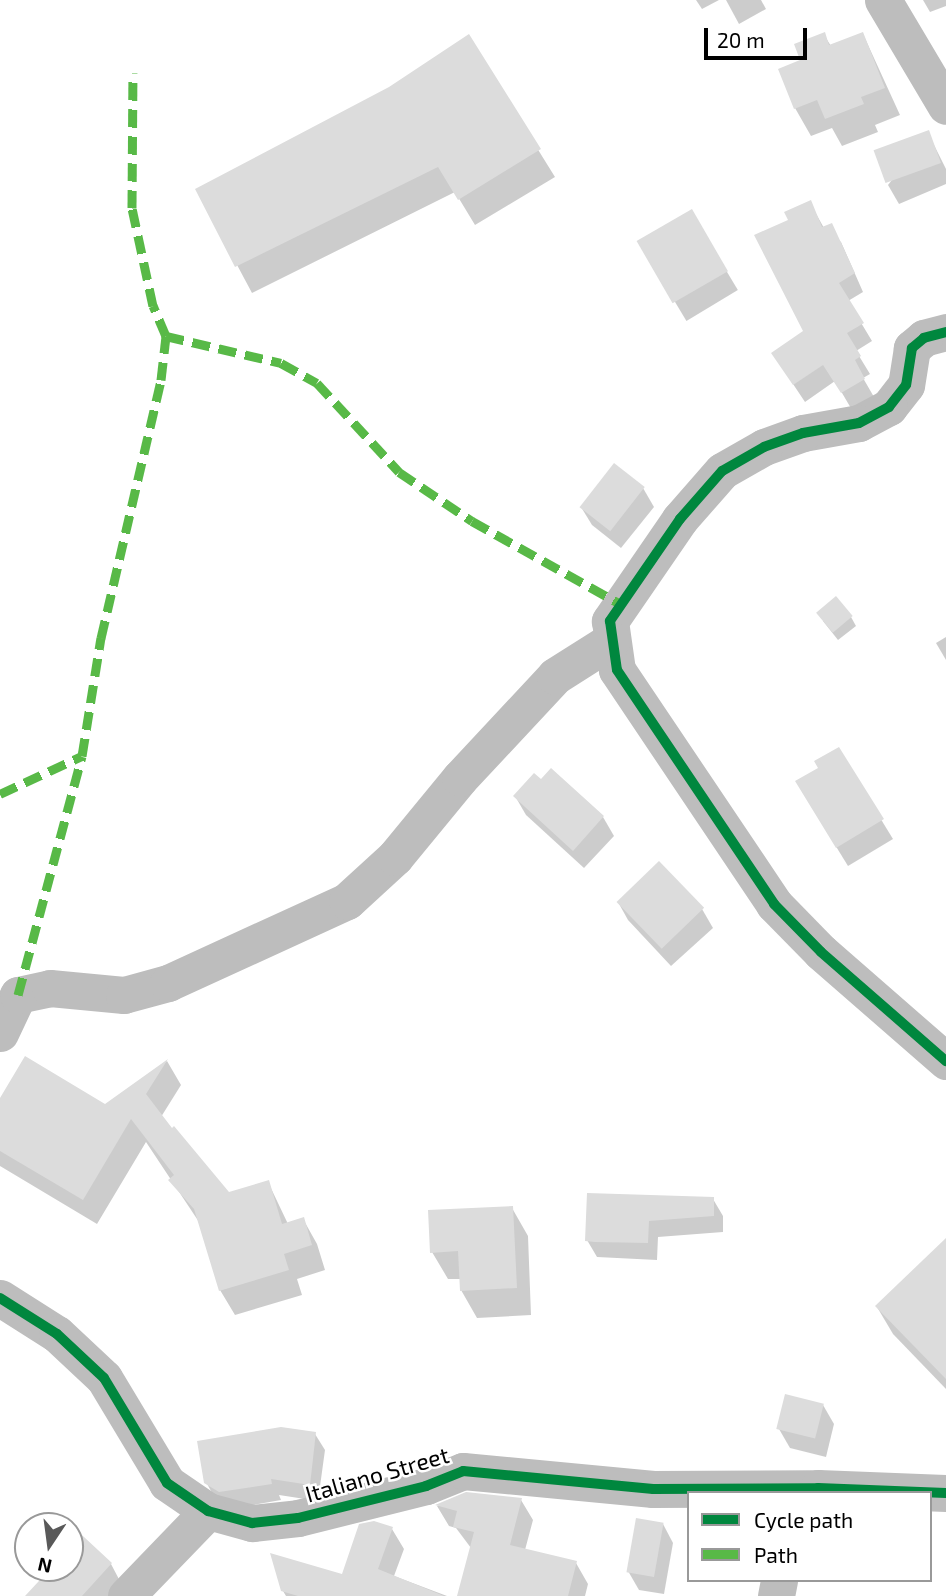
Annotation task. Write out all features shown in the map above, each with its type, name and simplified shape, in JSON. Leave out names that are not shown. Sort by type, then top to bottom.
[{"type":"street","points":[[883,0],[946,106]]},
{"type":"street","points":[[946,332],[924,338],[912,348],[906,385],[889,407],[859,423],[803,433],[764,447],[722,471],[619,603],[610,621],[617,670],[774,904],[821,952],[946,1061]]},
{"type":"street","points":[[0,1033],[18,995],[50,988],[124,995],[168,983],[347,901],[395,858],[460,778],[555,676],[612,640]]},
{"type":"street","name":"Italiano Street","points":[[0,1298],[57,1334],[104,1378],[167,1483],[208,1511],[252,1523],[298,1518],[426,1486],[463,1471],[653,1489],[860,1491]]},
{"type":"street","points":[[126,1596],[208,1511]]},
{"type":"building","points":[[825,32],[829,45],[863,32],[885,88],[861,97],[864,104],[825,119],[817,100],[794,109],[778,69],[800,60],[794,44]]},
{"type":"building","points":[[469,34],[541,149],[458,200],[438,167],[235,267],[195,189],[389,87]]},
{"type":"building","points":[[929,130],[941,163],[886,183],[874,150]]},
{"type":"building","points":[[811,200],[822,227],[832,223],[855,273],[839,283],[864,323],[847,333],[861,356],[855,360],[865,379],[841,393],[823,365],[793,385],[771,353],[803,331],[754,235],[788,220],[784,212]]},
{"type":"building","points":[[692,209],[728,271],[673,303],[637,241]]},
{"type":"building","points":[[614,463],[645,487],[610,531],[580,507]]},
{"type":"building","points":[[836,596],[853,616],[833,633],[816,613]]},
{"type":"building","points":[[839,747],[884,819],[836,848],[795,781],[818,768],[814,761]]},
{"type":"building","points":[[551,768],[604,816],[573,851],[513,796],[534,773],[541,779]]},
{"type":"building","points":[[659,861],[704,908],[662,949],[617,902]]},
{"type":"building","points":[[25,1056],[105,1104],[168,1059],[146,1094],[172,1128],[174,1126],[229,1192],[269,1180],[282,1224],[304,1217],[312,1245],[284,1254],[289,1270],[219,1291],[194,1209],[168,1180],[174,1175],[131,1119],[83,1200],[0,1151],[0,1098]]},
{"type":"building","points":[[587,1193],[714,1197],[714,1216],[649,1221],[648,1243],[585,1241]]},
{"type":"building","points":[[513,1206],[517,1288],[460,1291],[458,1251],[430,1253],[428,1210]]},
{"type":"building","points":[[946,1238],[946,1379],[875,1306]]},
{"type":"building","points":[[785,1394],[824,1404],[815,1439],[776,1429]]},
{"type":"building","points":[[281,1427],[316,1432],[310,1485],[271,1479],[272,1484],[219,1492],[204,1483],[197,1441]]},
{"type":"building","points":[[466,1492],[522,1498],[510,1545],[577,1561],[568,1596],[457,1596],[474,1532],[453,1527],[457,1511],[435,1505]]},
{"type":"building","points":[[636,1518],[664,1523],[654,1577],[626,1572]]},
{"type":"building","points":[[374,1521],[393,1527],[378,1569],[444,1596],[298,1596],[281,1591],[270,1553],[342,1574],[359,1524]]},
{"type":"building","points":[[84,1537],[112,1563],[82,1596],[25,1596],[38,1582],[84,1582]]},
{"type":"marked path","points":[[18,995],[82,756],[101,638],[161,380],[166,336],[153,306],[132,208],[133,73]]},
{"type":"marked path","points":[[166,336],[281,363],[317,383],[399,472],[472,521],[619,603]]},
{"type":"marked path","points":[[0,794],[82,756]]},
{"type":"cycle path","points":[[946,332],[924,338],[912,348],[906,385],[889,407],[859,423],[803,433],[764,447],[722,471],[680,519],[610,621],[617,670],[774,904],[821,952],[946,1061]]},
{"type":"cycle path","points":[[0,1298],[57,1334],[104,1378],[167,1483],[208,1511],[252,1523],[298,1518],[426,1486],[463,1471],[653,1489],[818,1488],[895,1491]]},
{"type":"cycle path","points":[[932,1492],[946,1493]]}]
